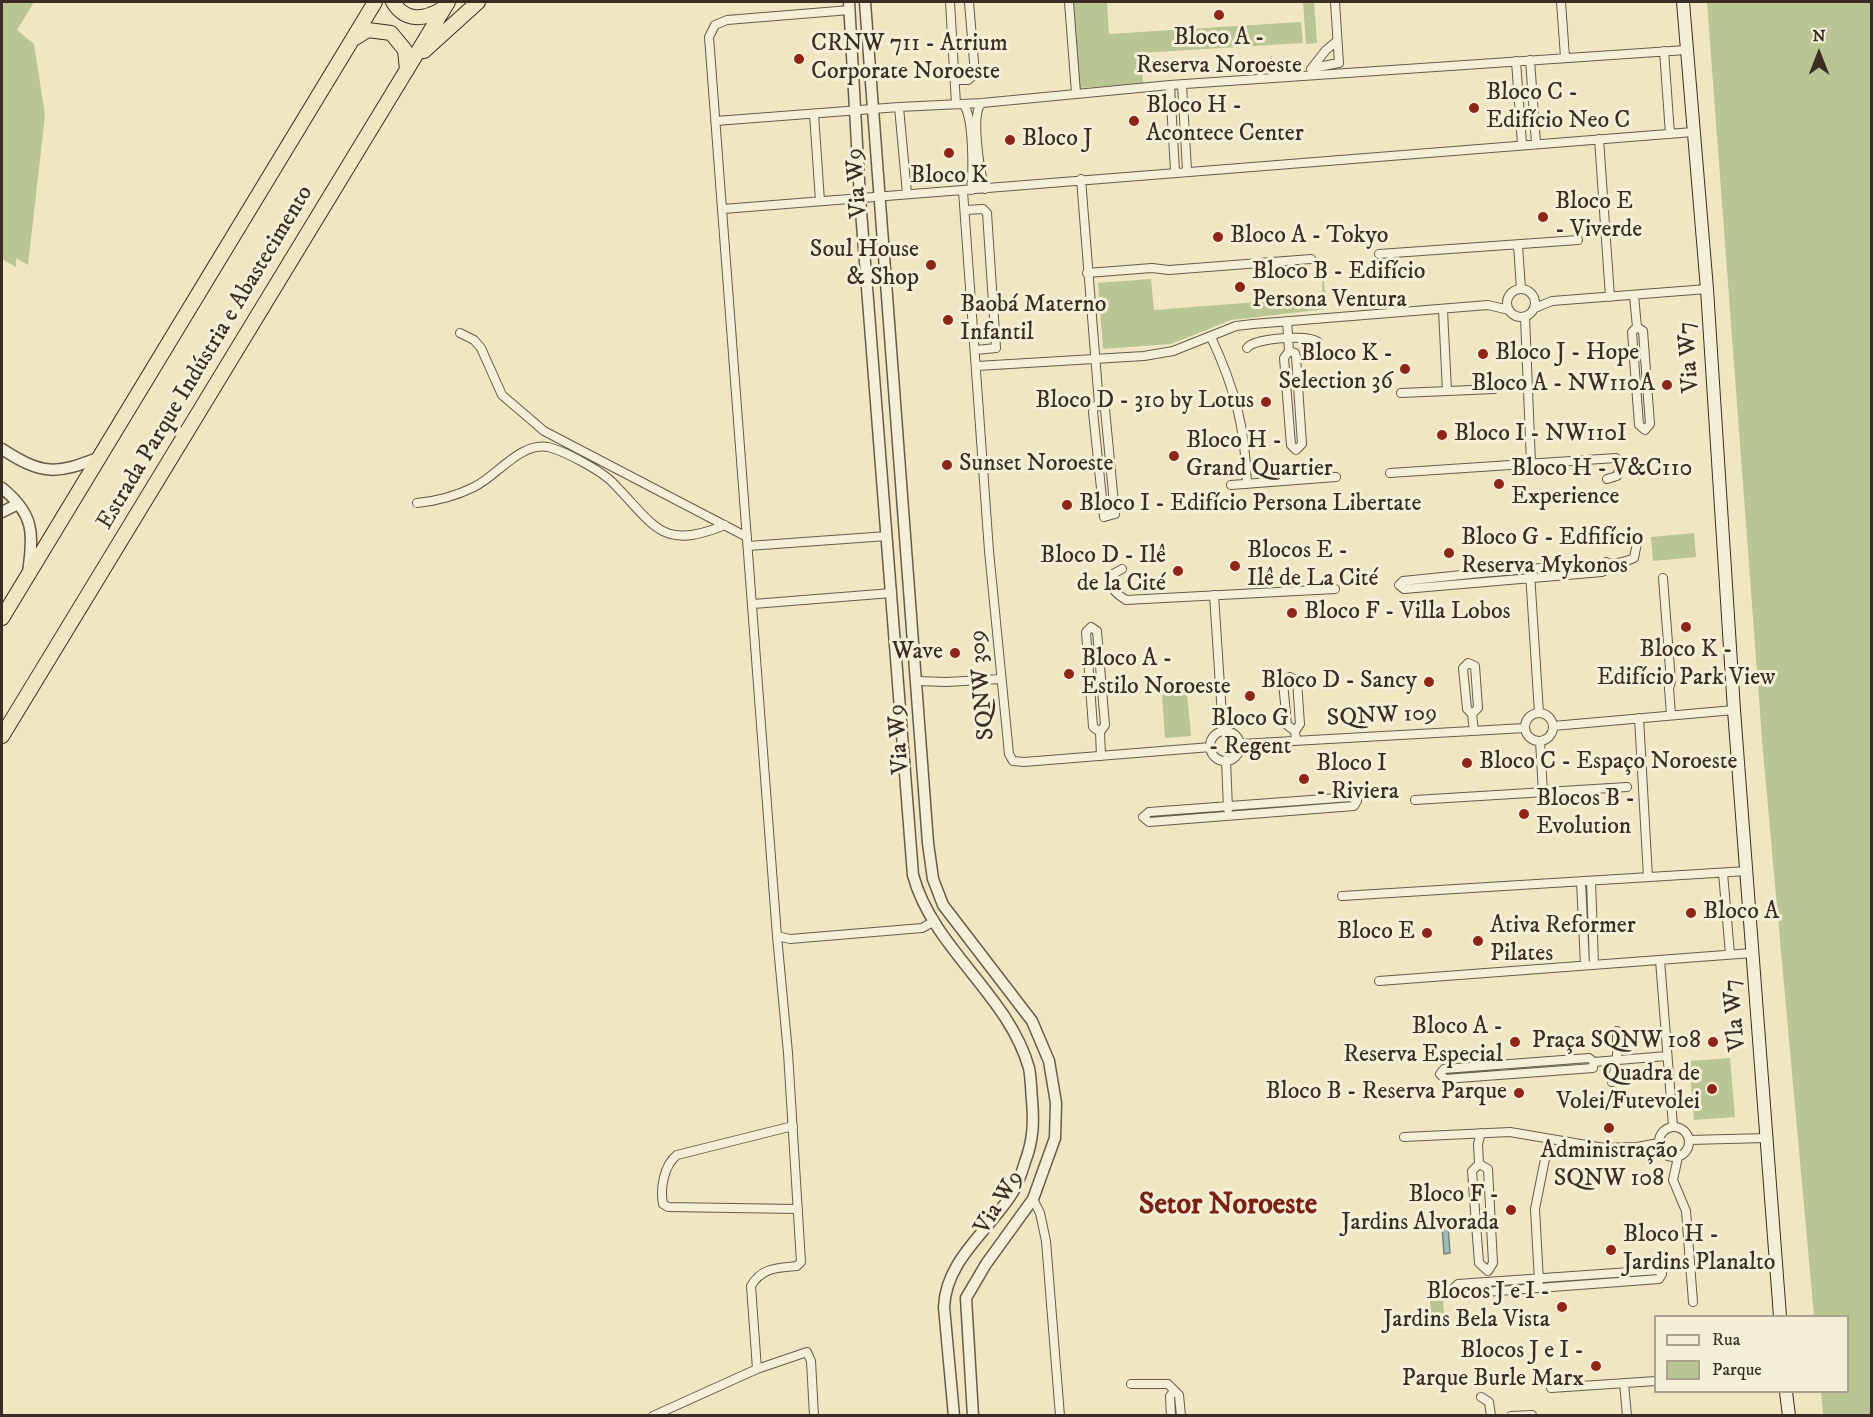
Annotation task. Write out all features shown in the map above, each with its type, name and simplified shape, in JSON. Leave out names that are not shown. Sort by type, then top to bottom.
[{"type":"highway","name":"Estrada Parque Indústria e Abastecimento","points":[[2,618],[375,2]]},
{"type":"highway","points":[[393,2],[403,14],[415,18],[428,17],[446,4]]},
{"type":"highway","points":[[353,39],[368,30],[391,33],[400,40],[410,65],[478,2]]},
{"type":"highway","name":"Estrada Parque Indústria e Abastecimento","points":[[2,736],[446,4]]},
{"type":"main road","name":"Via W7","points":[[1683,2],[1707,289],[1734,710]]},
{"type":"main road","name":"Vla W7","points":[[1734,710],[1780,1315]]},
{"type":"main road","points":[[1786,1393],[1789,1416]]},
{"type":"street","name":"Via W9","points":[[865,2],[928,843],[933,879],[943,905],[1032,1021],[1049,1061],[1056,1103],[1055,1138],[1033,1198],[986,1264],[966,1298],[973,1416]]},
{"type":"street","name":"SQNW 309","points":[[950,2],[959,104],[968,115],[973,176],[967,190],[966,210],[989,551],[1009,754],[1013,761],[1210,747]]},
{"type":"street","points":[[956,80],[968,80],[975,74],[969,2]]},
{"type":"street","points":[[1069,2],[1077,93]]},
{"type":"street","points":[[1310,72],[1339,63],[1335,2]]},
{"type":"street","points":[[1561,2],[1565,57]]},
{"type":"street","name":"Via W9","points":[[849,6],[860,198],[900,684],[913,875],[919,896],[933,922],[986,990],[1018,1042],[1029,1070],[1034,1121],[1034,1133],[1026,1162],[1012,1192],[964,1253],[944,1290],[954,1416]]},
{"type":"street","points":[[757,1369],[751,1286],[757,1275],[770,1269],[798,1266],[801,1262],[793,1126],[709,37],[715,25],[727,20],[849,6]]},
{"type":"street","points":[[1310,72],[1326,50],[1337,41]]},
{"type":"street","points":[[716,121],[899,106],[982,103],[1310,72],[1686,50]]},
{"type":"street","points":[[1664,51],[1670,134]]},
{"type":"street","points":[[1530,60],[1536,143]]},
{"type":"street","points":[[1516,61],[1522,144]]},
{"type":"street","points":[[1170,85],[1175,171]]},
{"type":"street","points":[[1182,85],[1188,170]]},
{"type":"street","points":[[982,103],[976,114],[980,175],[985,189]]},
{"type":"street","points":[[899,106],[907,194]]},
{"type":"street","points":[[814,114],[820,201]]},
{"type":"street","points":[[723,209],[985,189],[1175,171],[1693,132]]},
{"type":"street","points":[[1599,139],[1610,297]]},
{"type":"street","points":[[1081,179],[1099,404],[1105,409],[1113,481],[1114,516],[1104,517],[1093,412],[1094,407],[1099,404]]},
{"type":"street","points":[[966,210],[983,209],[987,213],[996,348],[976,350]]},
{"type":"street","points":[[1379,254],[1578,240]]},
{"type":"street","points":[[1509,310],[1508,300],[1517,291],[1518,245]]},
{"type":"street","points":[[1087,273],[1311,259]]},
{"type":"street","points":[[1488,305],[1509,310],[1516,316],[1525,317],[1535,308],[1552,301],[1707,289]]},
{"type":"street","points":[[977,366],[1144,356],[1173,351],[1236,326],[1488,305],[1517,291],[1531,293],[1552,301]]},
{"type":"street","points":[[1531,293],[1535,300],[1535,308]]},
{"type":"street","points":[[1634,296],[1637,327]]},
{"type":"street","points":[[1443,310],[1447,391]]},
{"type":"street","points":[[1525,317],[1531,463]]},
{"type":"street","points":[[1287,321],[1289,351],[1284,357],[1291,445],[1296,450],[1302,444],[1296,357],[1295,353],[1289,351]]},
{"type":"street","points":[[1637,327],[1643,331],[1650,424],[1645,430],[1639,425],[1636,390],[1632,332],[1637,327]]},
{"type":"street","points":[[460,333],[474,340],[481,348],[501,395],[544,431],[725,525],[748,541],[887,536]]},
{"type":"street","points":[[1211,337],[1234,392],[1242,420],[1247,484]]},
{"type":"street","points":[[1247,348],[1255,341],[1310,338],[1318,342]]},
{"type":"street","points":[[1401,393],[1494,389]]},
{"type":"street","points":[[417,503],[432,501],[474,487],[527,449],[538,447],[549,448],[601,473],[614,483],[646,521],[666,534],[689,537],[725,525]]},
{"type":"street","points":[[3,453],[45,471],[63,471],[100,456]]},
{"type":"street","points":[[1390,473],[1616,458],[1621,465],[1617,476],[1607,479]]},
{"type":"street","points":[[1056,466],[1097,463]]},
{"type":"street","points":[[1231,485],[1336,477]]},
{"type":"street","points":[[2,490],[18,504],[32,530],[27,575]]},
{"type":"street","points":[[2,512],[18,504]]},
{"type":"street","points":[[1530,573],[1404,588],[1399,585],[1403,581],[1530,573],[1602,572],[1606,570],[1606,562],[1634,558],[1637,543]]},
{"type":"street","points":[[1122,569],[1113,574],[1111,585],[1114,593],[1126,600],[1335,588]]},
{"type":"street","points":[[1530,573],[1539,713]]},
{"type":"street","points":[[1663,578],[1671,682],[1669,688],[1671,715]]},
{"type":"street","points":[[753,604],[892,593]]},
{"type":"street","points":[[1214,595],[1223,731]]},
{"type":"street","points":[[1100,732],[1093,727],[1086,632],[1091,627],[1097,631],[1104,708],[1105,725],[1100,732],[1101,756]]},
{"type":"street","points":[[1472,714],[1478,708],[1475,666],[1468,663],[1463,668],[1467,709],[1472,714],[1474,731]]},
{"type":"street","points":[[1290,677],[1297,681],[1300,724],[1296,735],[1287,725],[1284,682],[1290,677]]},
{"type":"street","points":[[900,684],[917,681],[1001,679]]},
{"type":"street","points":[[1553,726],[1734,710]]},
{"type":"street","points":[[1539,713],[1550,718],[1553,726],[1548,737],[1540,741],[1528,736],[1525,728],[1528,717],[1539,713]]},
{"type":"street","points":[[1639,718],[1648,877]]},
{"type":"street","name":"SQNW 109","points":[[1240,744],[1296,735],[1525,728]]},
{"type":"street","points":[[1223,731],[1236,735],[1240,744],[1236,756],[1226,760],[1217,758],[1210,747],[1214,736],[1223,731]]},
{"type":"street","points":[[1540,741],[1543,793]]},
{"type":"street","points":[[1226,760],[1229,815]]},
{"type":"street","points":[[1415,800],[1627,787]]},
{"type":"street","points":[[1351,796],[1357,801],[1354,806],[1229,815],[1149,822],[1143,817],[1149,812],[1351,796]]},
{"type":"street","points":[[1342,896],[1747,871]]},
{"type":"street","points":[[1723,873],[1730,954]]},
{"type":"street","points":[[1581,881],[1590,965]]},
{"type":"street","points":[[1590,965],[1592,881]]},
{"type":"street","points":[[777,936],[790,939],[922,928],[933,922]]},
{"type":"street","points":[[1379,981],[1752,953]]},
{"type":"street","points":[[1660,960],[1673,1126]]},
{"type":"street","points":[[1612,1082],[1617,1059],[1617,1031]]},
{"type":"street","points":[[1594,1062],[1593,1068],[1444,1079],[1440,1074],[1444,1069],[1455,1068],[1588,1058],[1594,1062],[1667,1056]]},
{"type":"street","points":[[793,1126],[677,1155],[666,1167],[662,1198],[663,1204],[668,1207],[798,1209]]},
{"type":"street","points":[[1678,1157],[1665,1154],[1659,1143],[1663,1131],[1673,1126],[1685,1131],[1689,1140],[1688,1148],[1678,1157],[1673,1180],[1686,1211],[1693,1302]]},
{"type":"street","points":[[1404,1137],[1510,1131],[1605,1148],[1637,1147],[1659,1143]]},
{"type":"street","points":[[1479,1164],[1488,1169],[1494,1263],[1488,1270],[1479,1263],[1472,1171],[1479,1164],[1478,1144],[1481,1133]]},
{"type":"street","points":[[1689,1140],[1767,1138]]},
{"type":"street","points":[[1539,1289],[1535,1209],[1549,1139]]},
{"type":"street","points":[[1033,1198],[1040,1213],[1046,1241],[1060,1416]]},
{"type":"street","points":[[1658,1270],[1662,1274],[1659,1279],[1539,1289],[1458,1294],[1454,1294],[1452,1290],[1458,1284],[1658,1270]]},
{"type":"street","points":[[653,1416],[757,1369],[807,1352],[811,1361],[814,1416]]},
{"type":"street","points":[[1551,1388],[1654,1381]]},
{"type":"street","points":[[1131,1384],[1164,1382],[1179,1395],[1181,1416]]},
{"type":"street","points":[[1624,1383],[1627,1416]]},
{"type":"street","points":[[1171,1416],[1170,1396],[1174,1390]]},
{"type":"street","points":[[1481,1396],[1489,1402],[1491,1416]]},
{"type":"street","points":[[1511,1416],[1532,1415]]},
{"type":"green space","points":[[2,2],[34,2],[17,30],[34,44],[45,115],[28,265],[16,258],[16,267],[2,259]]},
{"type":"green space","points":[[1072,2],[1107,2],[1109,34],[1301,22],[1303,43],[1141,53],[1143,84],[1079,88]]},
{"type":"green space","points":[[1303,2],[1314,2],[1317,43],[1306,44]]},
{"type":"green space","points":[[1707,2],[1871,2],[1871,1415],[1823,1415],[1821,1393],[1849,1393],[1849,1315],[1814,1315],[1763,752]]},
{"type":"green space","points":[[1323,264],[1326,309],[1231,320],[1171,344],[1103,349],[1098,283],[1151,279],[1154,310],[1322,297]]},
{"type":"green space","points":[[1694,533],[1696,557],[1653,561],[1651,537]]},
{"type":"green space","points":[[1187,693],[1191,736],[1165,738],[1162,695]]},
{"type":"green space","name":"Quadra de Volei/Futevolei","points":[[1730,1058],[1735,1117],[1694,1120],[1689,1061]]},
{"type":"green space","points":[[1443,1300],[1445,1325],[1432,1326],[1430,1301]]},
{"type":"water","points":[[1448,1225],[1450,1253],[1444,1254],[1442,1226]]},
{"type":"place","name":"Bloco A - Reserva Noroeste","points":[[1219,15]]},
{"type":"place","name":"CRNW 711 - Atrium Corporate Noroeste","points":[[799,59]]},
{"type":"place","name":"Bloco C - Edifício Neo C","points":[[1474,108]]},
{"type":"place","name":"Bloco H - Acontece Center","points":[[1134,121]]},
{"type":"place","name":"Bloco J","points":[[1010,140]]},
{"type":"place","name":"Bloco K","points":[[949,153]]},
{"type":"place","name":"Bloco E - Viverde","points":[[1543,217]]},
{"type":"place","name":"Bloco A - Tokyo","points":[[1218,237]]},
{"type":"place","name":"Soul House & Shop","points":[[931,265]]},
{"type":"place","name":"Bloco B - Edifício Persona Ventura","points":[[1240,287]]},
{"type":"place","name":"Baobá Materno Infantil","points":[[948,320]]},
{"type":"place","name":"Bloco J - Hope","points":[[1483,354]]},
{"type":"place","name":"Bloco K - Selection 36","points":[[1405,369]]},
{"type":"place","name":"Bloco A - NW110A","points":[[1667,385]]},
{"type":"place","name":"Bloco D - 310 by Lotus","points":[[1266,402]]},
{"type":"place","name":"Bloco I - NW110I","points":[[1442,435]]},
{"type":"place","name":"Bloco H - Grand Quartier","points":[[1174,456]]},
{"type":"place","name":"Sunset Noroeste","points":[[947,465]]},
{"type":"place","name":"Bloco H - V&C110 Experience","points":[[1499,484]]},
{"type":"place","name":"Bloco I - Edifício Persona Libertate","points":[[1067,505]]},
{"type":"place","name":"Bloco G - Edfifício Reserva Mykonos","points":[[1449,553]]},
{"type":"place","name":"Blocos E - Ilê de La Cité","points":[[1235,566]]},
{"type":"place","name":"Bloco D - Ilê de la Cité","points":[[1178,571]]},
{"type":"place","name":"Bloco F - Villa Lobos","points":[[1292,613]]},
{"type":"place","name":"Bloco K - Edifício Park View","points":[[1686,627]]},
{"type":"place","name":"Wave","points":[[955,653]]},
{"type":"place","name":"Bloco A - Estilo Noroeste","points":[[1069,674]]},
{"type":"place","name":"Bloco D - Sancy","points":[[1429,682]]},
{"type":"place","name":"Bloco G - Regent","points":[[1250,696]]},
{"type":"place","name":"Bloco C - Espaço Noroeste","points":[[1467,763]]},
{"type":"place","name":"Bloco I - Riviera","points":[[1304,779]]},
{"type":"place","name":"Blocos B - Evolution","points":[[1524,814]]},
{"type":"place","name":"Bloco A","points":[[1691,913]]},
{"type":"place","name":"Bloco E","points":[[1427,933]]},
{"type":"place","name":"Ativa Reformer Pilates","points":[[1478,941]]},
{"type":"place","name":"Bloco A - Reserva Especial","points":[[1515,1042]]},
{"type":"place","name":"Praça SQNW 108","points":[[1713,1042]]},
{"type":"place","name":"Quadra de Volei/Futevolei","points":[[1712,1089]]},
{"type":"place","name":"Bloco B - Reserva Parque","points":[[1519,1093]]},
{"type":"place","name":"Administração SQNW 108","points":[[1609,1128]]},
{"type":"place","name":"Bloco F - Jardins Alvorada","points":[[1511,1210]]},
{"type":"place","name":"Bloco H - Jardins Planalto","points":[[1611,1250]]},
{"type":"place","name":"Blocos J e I - Jardins Bela Vista","points":[[1562,1307]]},
{"type":"place","name":"Blocos J e I - Parque Burle Marx","points":[[1596,1366]]},
{"type":"district","name":"Setor Noroeste","points":[[1228,1207]]}]
